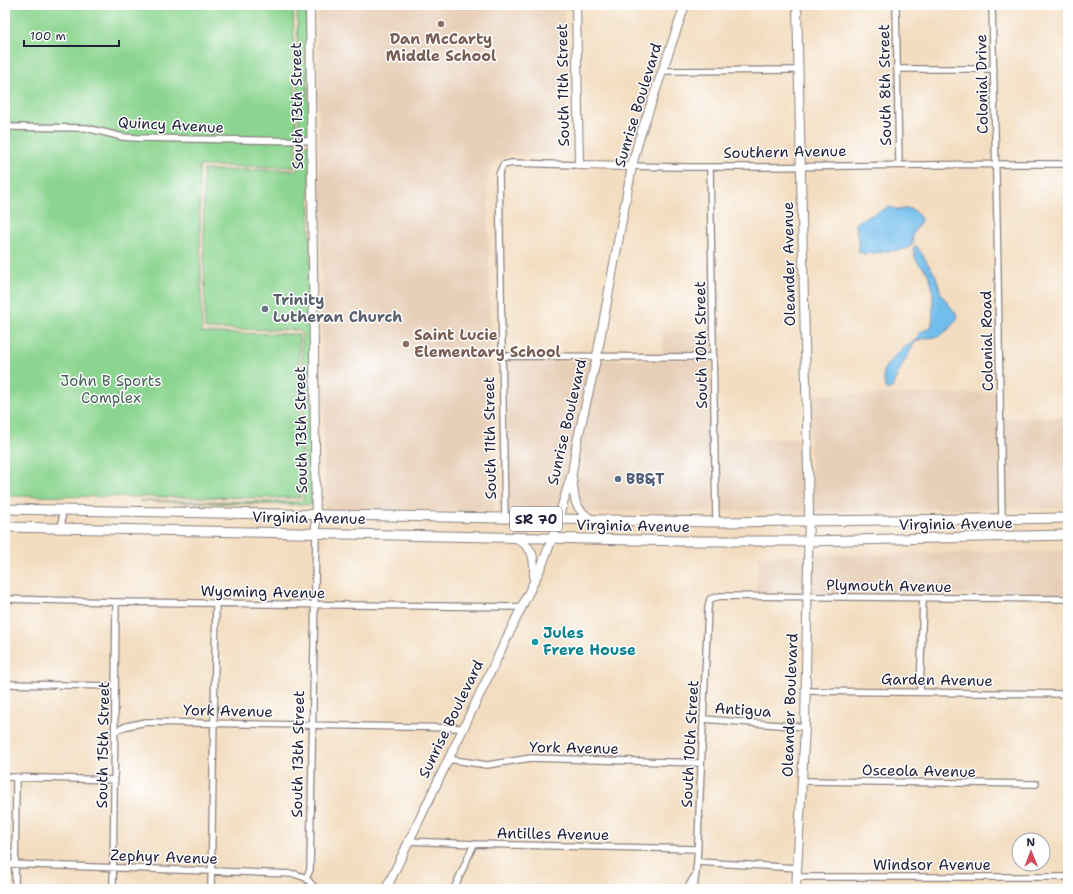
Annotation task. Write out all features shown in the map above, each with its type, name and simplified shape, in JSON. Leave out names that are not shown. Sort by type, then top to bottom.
[{"type":"main road","name":"Virginia Avenue","points":[[5,509],[716,522],[1068,518]]},
{"type":"main road","name":"Virginia Avenue","points":[[5,526],[684,541],[809,541],[1068,535]]},
{"type":"street","name":"South 13th Street","points":[[306,878],[310,870],[314,724],[316,532],[310,5]]},
{"type":"street","name":"South 11th Street","points":[[576,5],[579,165]]},
{"type":"street","name":"Sunrise Boulevard","points":[[386,889],[462,728],[542,565],[552,539],[572,473],[577,442],[597,356],[632,166],[639,139],[684,5]]},
{"type":"street","name":"Oleander Avenue","points":[[797,5],[809,522]]},
{"type":"street","name":"South 8th Street","points":[[896,5],[899,164]]},
{"type":"street","name":"Colonial Drive","points":[[992,5],[996,163]]},
{"type":"street","points":[[897,69],[994,69]]},
{"type":"street","points":[[662,71],[798,70]]},
{"type":"street","name":"Quincy Avenue","points":[[5,127],[86,128],[123,137],[137,138],[312,141]]},
{"type":"street","name":"Southern Avenue","points":[[503,165],[512,163],[710,167],[996,163],[1068,164]]},
{"type":"street","name":"Colonial Road","points":[[996,163],[1002,519]]},
{"type":"street","name":"South 11th Street","points":[[503,165],[499,174],[505,519]]},
{"type":"street","name":"South 10th Street","points":[[710,167],[716,522]]},
{"type":"street","points":[[502,356],[714,357]]},
{"type":"street","points":[[572,473],[577,508],[592,520]]},
{"type":"street","points":[[62,511],[62,528]]},
{"type":"street","name":"Oleander Boulevard","points":[[796,889],[805,727],[809,522]]},
{"type":"street","points":[[516,538],[528,546],[531,550],[534,581]]},
{"type":"street","name":"Plymouth Avenue","points":[[710,599],[720,596],[1068,599]]},
{"type":"street","points":[[920,692],[923,598]]},
{"type":"street","name":"Wyoming Avenue","points":[[5,599],[216,604],[521,607]]},
{"type":"street","name":"South 10th Street","points":[[694,889],[697,862],[708,608],[710,599]]},
{"type":"street","name":"South 15th Street","points":[[113,889],[116,602]]},
{"type":"street","points":[[211,889],[216,604]]},
{"type":"street","points":[[5,684],[115,686]]},
{"type":"street","name":"Garden Avenue","points":[[805,691],[1068,694]]},
{"type":"street","name":"Antigua","points":[[703,720],[805,727]]},
{"type":"street","name":"York Avenue","points":[[115,731],[146,722],[462,728]]},
{"type":"street","name":"York Avenue","points":[[448,759],[486,764],[531,758],[701,763]]},
{"type":"street","points":[[5,777],[115,780]]},
{"type":"street","points":[[15,889],[16,777]]},
{"type":"street","name":"Osceola Avenue","points":[[802,781],[1036,784]]},
{"type":"street","name":"Antilles Avenue","points":[[408,841],[697,849]]},
{"type":"street","points":[[454,889],[474,844]]},
{"type":"street","points":[[697,862],[797,868]]},
{"type":"street","name":"Zephyr Avenue","points":[[5,864],[295,874],[306,878]]},
{"type":"street","points":[[687,889],[695,875]]},
{"type":"street","name":"Windsor Avenue","points":[[796,877],[1068,877]]},
{"type":"street","points":[[306,878],[316,889]]},
{"type":"shaded area","name":"Saint Lucie Elementary School","points":[[317,5],[564,5],[567,154],[510,154],[498,160],[490,169],[488,180],[493,511],[325,508]]},
{"type":"shaded area","points":[[710,331],[710,353],[662,353],[662,333]]},
{"type":"shaded area","points":[[506,360],[592,360],[569,473],[556,511],[509,509]]},
{"type":"shaded area","points":[[599,360],[710,360],[712,511],[587,512],[583,509],[578,498],[576,473],[580,443]]},
{"type":"shaded area","points":[[997,393],[999,508],[812,511],[809,395]]},
{"type":"shaded area","points":[[1068,416],[1068,508],[1005,508],[1004,418]]},
{"type":"shaded area","points":[[804,438],[805,511],[719,511],[718,440]]},
{"type":"shaded area","points":[[1068,551],[1068,595],[811,593],[812,555]]},
{"type":"shaded area","points":[[805,555],[804,593],[757,593],[758,556]]},
{"type":"green space","name":"John B Sports Complex","points":[[5,5],[293,5],[297,167],[199,166],[202,333],[299,334],[300,498],[5,496]]},
{"type":"green space","points":[[297,5],[306,5],[309,138],[299,137]]},
{"type":"green space","points":[[299,145],[309,145],[313,505],[139,501],[300,502],[303,499],[302,333],[299,330],[205,329],[203,170],[297,170],[300,166]]},
{"type":"water","points":[[889,207],[900,210],[907,208],[915,211],[921,219],[912,235],[913,244],[906,249],[865,254],[859,252],[856,224],[859,221]]},
{"type":"water","points":[[916,245],[936,276],[941,294],[957,315],[957,319],[949,329],[938,337],[926,338],[915,342],[898,373],[893,387],[889,390],[885,388],[883,371],[898,353],[907,345],[917,340],[919,333],[932,325],[932,285],[926,270],[917,262],[914,250],[912,249]]},
{"type":"place","name":"Dan McCarty Middle School","points":[[441,24]]},
{"type":"place","name":"Trinity Lutheran Church","points":[[265,309]]},
{"type":"place","name":"Saint Lucie Elementary School","points":[[406,344]]},
{"type":"place","name":"BB&T","points":[[618,479]]},
{"type":"place","name":"Jules Frere House","points":[[535,642]]}]
